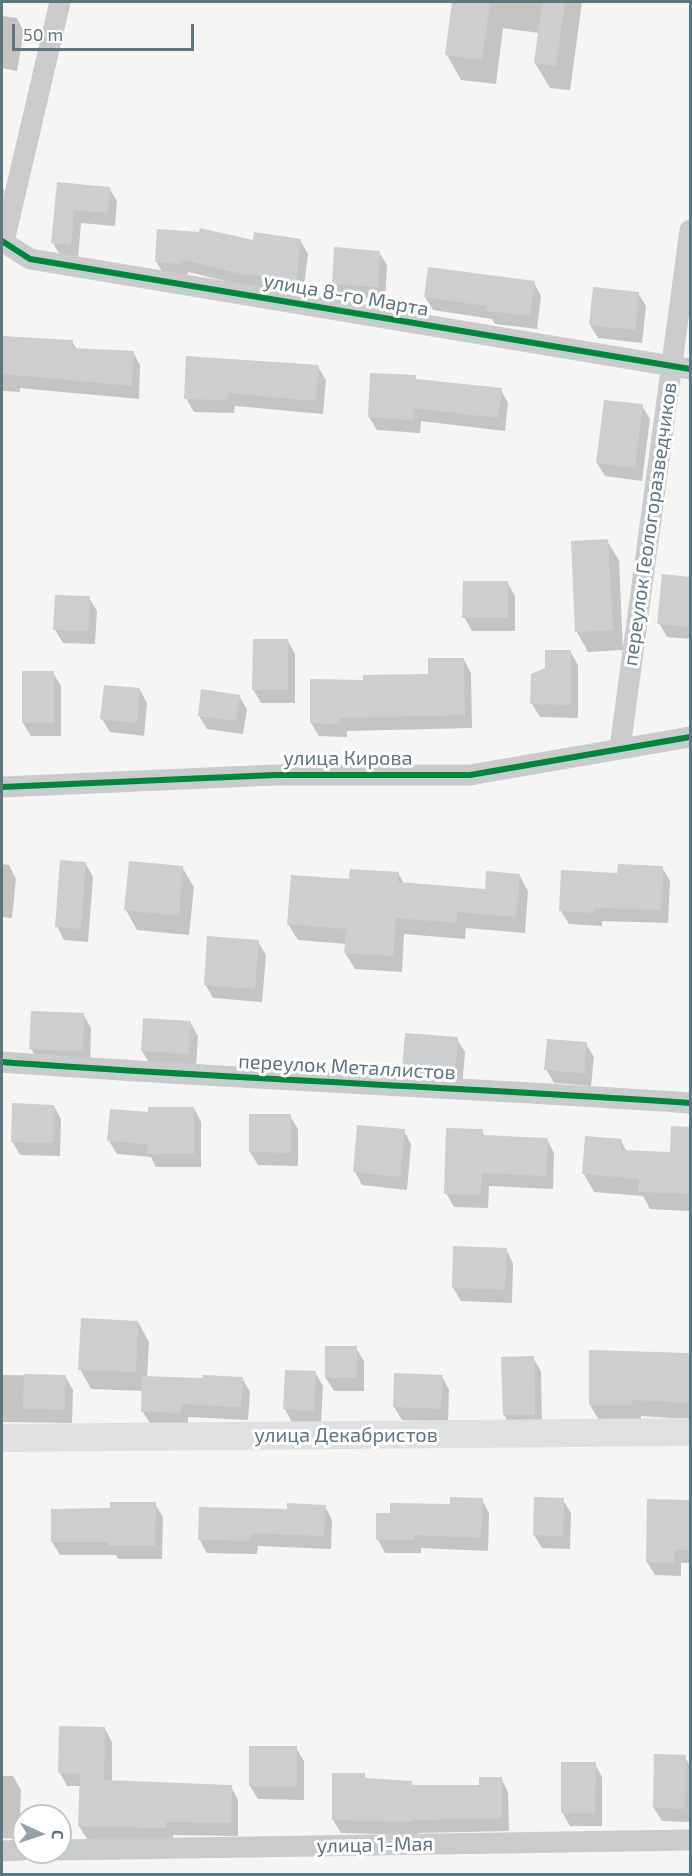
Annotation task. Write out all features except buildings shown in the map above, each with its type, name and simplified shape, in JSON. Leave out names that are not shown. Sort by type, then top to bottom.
[{"type":"street","points":[[3,241],[60,2]]},
{"type":"street","name":"переулок Геологоразведчиков","points":[[620,748],[681,368],[690,230]]},
{"type":"street","name":"улица 8-го Марта","points":[[3,241],[30,259],[681,368]]},
{"type":"street","name":"улица Кирова","points":[[2,788],[275,775],[470,775],[690,737]]},
{"type":"street","name":"переулок Металлистов","points":[[2,1062],[213,1078],[527,1091],[690,1103]]},
{"type":"street","name":"улица Декабристов","points":[[2,1438],[690,1432]]},
{"type":"street","name":"улица 1-Мая","points":[[72,1850],[690,1840]]},
{"type":"cycle path","points":[[2,241],[30,259],[690,369]]},
{"type":"cycle path","points":[[2,787],[275,775],[470,775],[690,737]]},
{"type":"cycle path","points":[[2,1062],[690,1103]]}]
